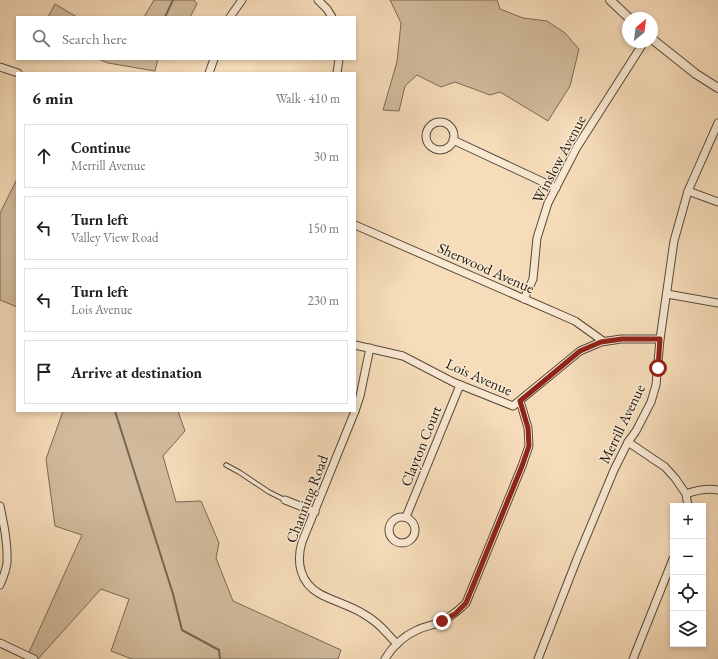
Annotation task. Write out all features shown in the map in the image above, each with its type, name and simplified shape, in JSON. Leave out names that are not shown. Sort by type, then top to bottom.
[{"type":"street","points":[[231,16],[242,0]]},
{"type":"street","points":[[318,0],[331,16]]},
{"type":"street","points":[[610,0],[623,12]]},
{"type":"street","points":[[658,44],[696,74],[718,88]]},
{"type":"street","name":"Winslow Avenue","points":[[524,299],[534,279],[537,238],[548,202],[577,147],[640,48]]},
{"type":"street","points":[[209,72],[214,60]]},
{"type":"street","points":[[337,72],[339,60]]},
{"type":"street","points":[[0,67],[16,72]]},
{"type":"street","points":[[433,123],[447,123],[453,131],[453,140],[447,147],[439,150],[434,149],[428,143],[425,134],[429,126],[433,123]]},
{"type":"street","name":"Merrill Avenue","points":[[538,659],[614,470],[651,402],[656,385],[660,339],[674,241],[688,191],[718,123]]},
{"type":"street","points":[[453,140],[556,188]]},
{"type":"street","points":[[688,191],[718,202]]},
{"type":"street","name":"Sherwood Avenue","points":[[356,225],[575,321],[603,341]]},
{"type":"street","points":[[667,294],[718,303]]},
{"type":"street","points":[[520,401],[580,351],[603,341],[622,339],[660,339]]},
{"type":"street","name":"Lois Avenue","points":[[356,345],[403,356],[460,385],[513,406],[520,401],[528,428],[529,446],[522,466],[466,603],[455,614],[448,618],[410,634],[397,644],[385,659]]},
{"type":"street","name":"Channing Road","points":[[356,408],[370,348]]},
{"type":"street","name":"Clayton Court","points":[[406,517],[460,385]]},
{"type":"street","name":"Channing Road","points":[[355,412],[300,550],[300,567],[307,582],[313,589],[320,594],[361,612],[382,627],[397,644]]},
{"type":"street","points":[[628,442],[665,467],[686,494],[688,503]]},
{"type":"street","points":[[686,494],[694,491],[710,489],[718,490]]},
{"type":"street","points":[[285,500],[315,512]]},
{"type":"street","points":[[0,506],[6,537],[7,564],[0,585]]},
{"type":"street","points":[[633,659],[670,566]]},
{"type":"street","points":[[0,643],[34,659]]},
{"type":"lane","points":[[226,465],[269,492],[285,500]]},
{"type":"shaded area","points":[[154,0],[194,0],[197,4],[191,16],[145,16]]},
{"type":"shaded area","points":[[390,0],[497,0],[500,9],[523,18],[547,21],[565,33],[579,49],[570,86],[548,121],[500,92],[490,95],[455,82],[441,87],[417,75],[405,86],[399,111],[383,110],[397,62],[401,23]]},
{"type":"shaded area","points":[[55,4],[75,16],[49,16]]},
{"type":"shaded area","points":[[100,60],[158,60],[155,71],[108,63]]},
{"type":"shaded area","points":[[16,181],[16,307],[0,300],[0,213]]},
{"type":"shaded area","points":[[63,412],[178,412],[185,431],[163,456],[176,502],[201,501],[219,543],[216,558],[233,601],[341,650],[338,659],[132,659],[111,651],[129,599],[101,589],[38,659],[26,659],[82,535],[55,526],[46,459]]},
{"type":"waterway","points":[[165,16],[173,0]]},
{"type":"waterway","points":[[115,412],[173,594],[182,630],[219,650],[220,659]]},
{"type":"route","points":[[442,621],[455,614],[466,603],[522,466],[529,446],[528,428],[520,401],[580,351],[601,342],[622,339],[660,339],[658,368]]}]
